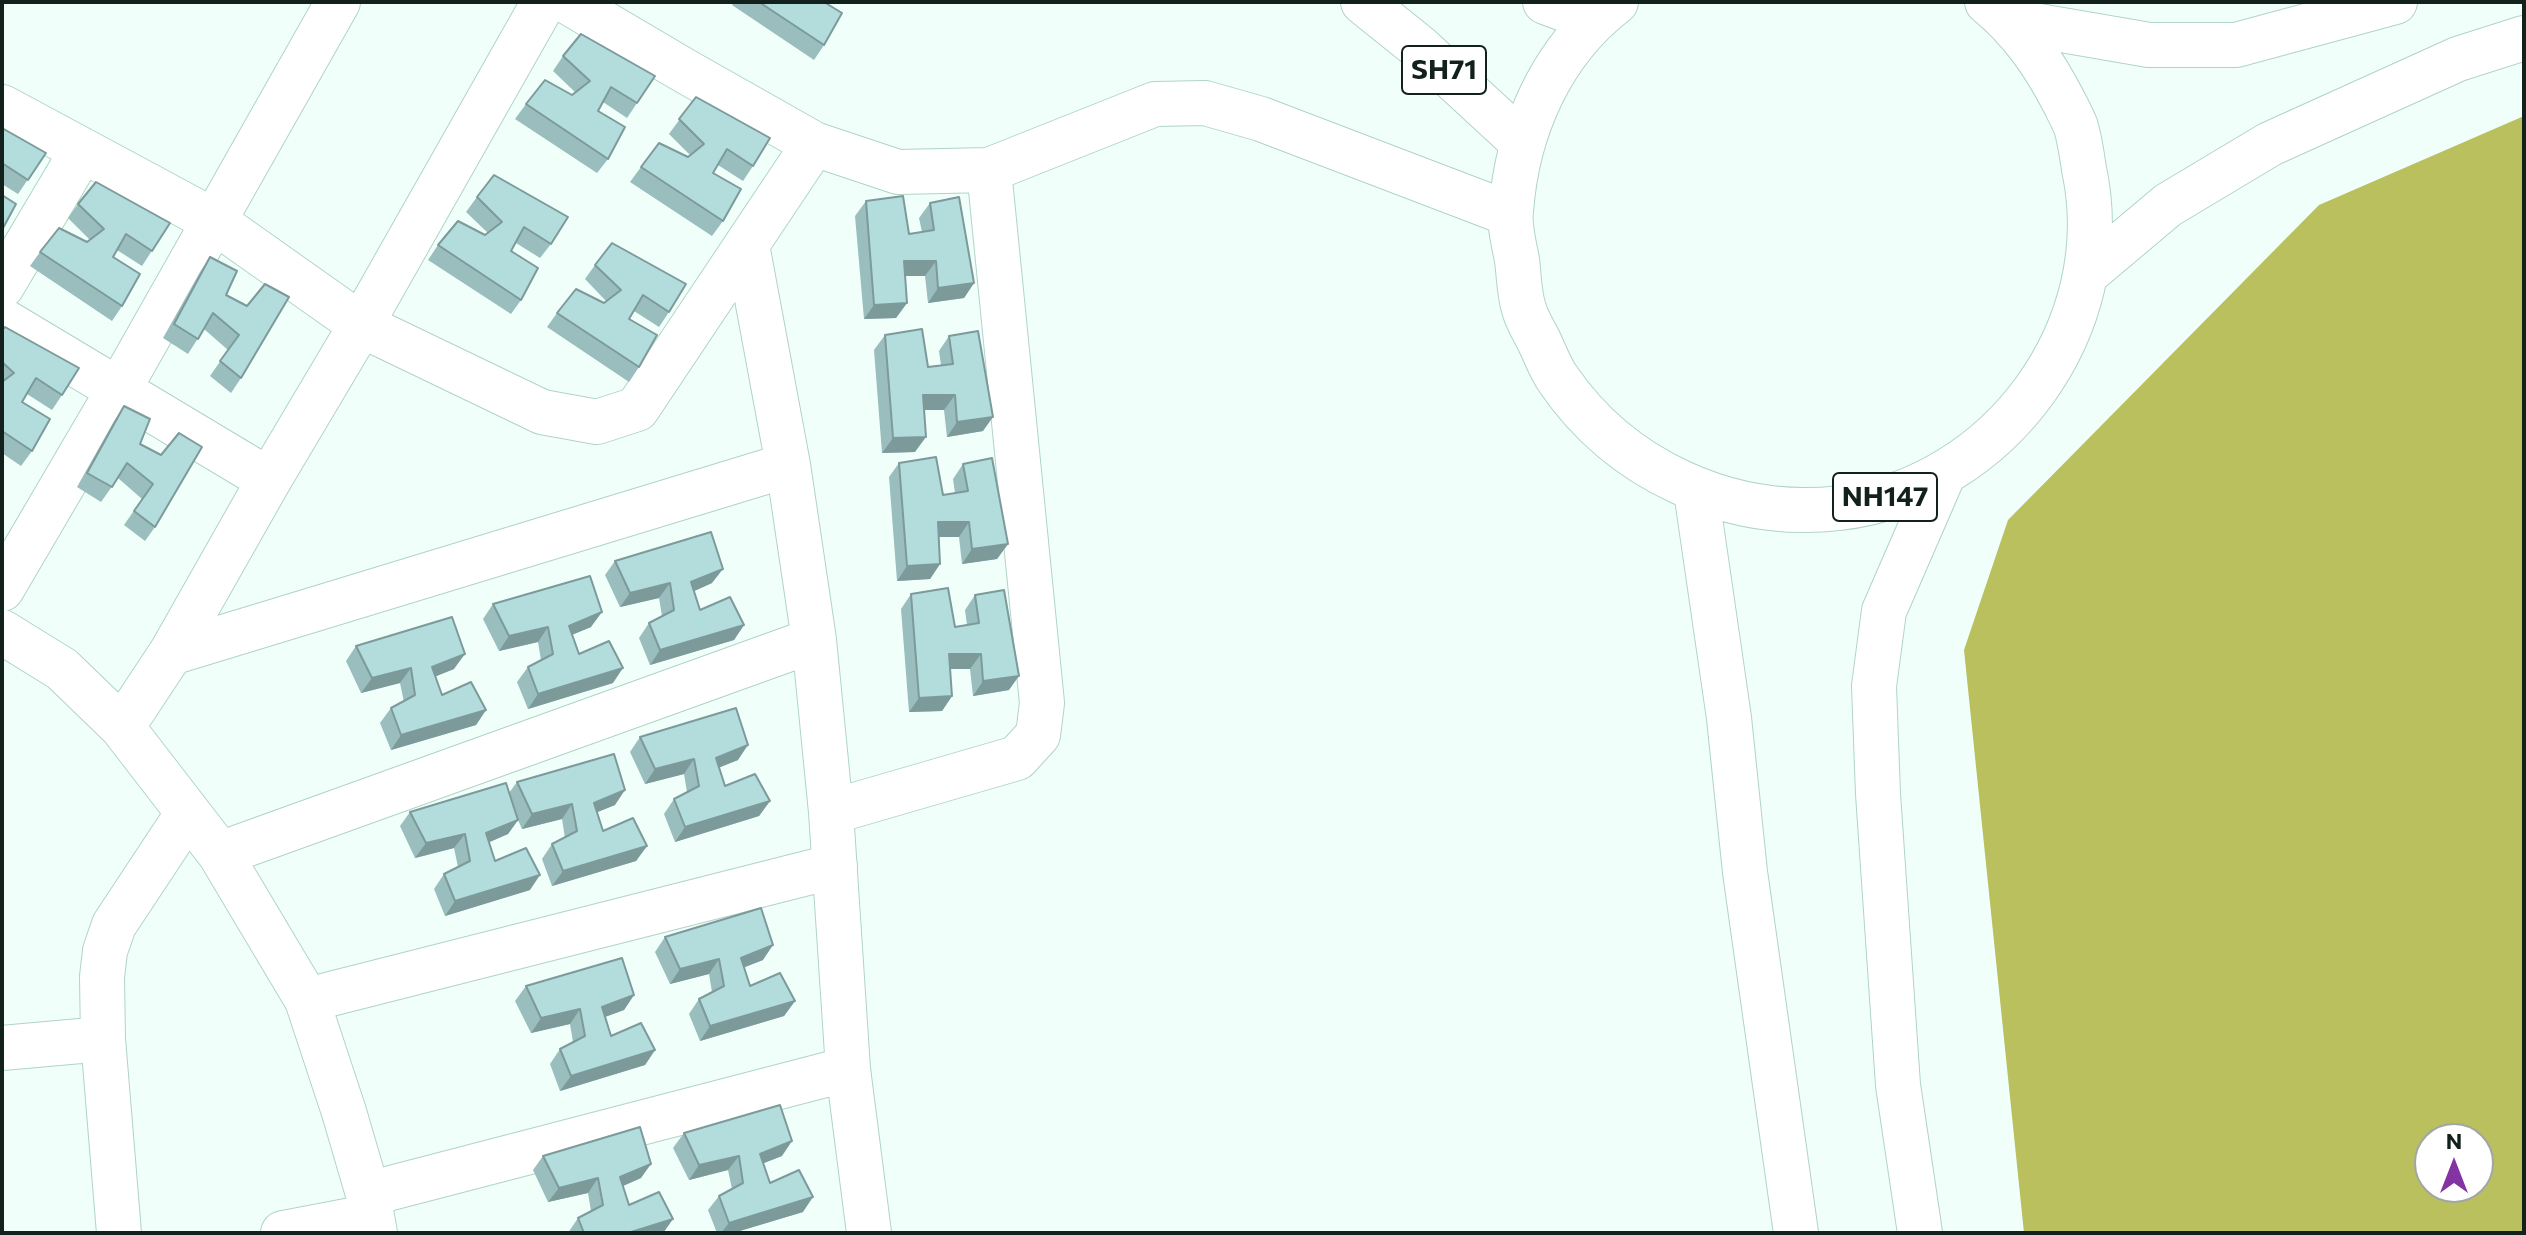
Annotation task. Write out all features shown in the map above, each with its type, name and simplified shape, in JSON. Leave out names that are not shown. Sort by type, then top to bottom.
[{"type":"main road","points":[[2,589],[338,2]]},
{"type":"main road","points":[[122,727],[171,653],[544,2]]},
{"type":"main road","points":[[568,2],[814,144],[898,172],[989,170],[1155,104],[1205,103],[1261,119],[1510,214]]},
{"type":"main road","name":"SH71","points":[[1363,2],[1419,47],[1522,142]]},
{"type":"main road","points":[[1545,2],[1604,11]]},
{"type":"main road","name":"NH147","points":[[1998,11],[2149,45],[2236,45],[2395,2]]},
{"type":"main road","name":"NH147","points":[[1604,11],[1548,77],[1522,142],[1510,214],[1524,309],[1557,378],[1599,429],[1643,463],[1696,491],[1776,509],[1840,508],[1892,495],[1944,473],[2006,426],[2046,375],[2071,329],[2086,274],[2091,199],[2075,126],[2046,67],[1998,11]]},
{"type":"main road","points":[[2086,274],[2168,205],[2270,144],[2458,59],[2524,38]]},
{"type":"main road","points":[[2,107],[214,221],[361,325],[542,412],[597,422],[637,409],[814,144]]},
{"type":"main road","points":[[2,286],[82,151]]},
{"type":"main road","points":[[831,812],[1017,758],[1038,735],[1042,703],[989,170]]},
{"type":"main road","points":[[747,245],[788,465],[814,640],[831,812],[848,1069],[869,1233]]},
{"type":"main road","points":[[2,320],[269,480]]},
{"type":"main road","points":[[171,653],[788,465]]},
{"type":"main road","name":"NH147","points":[[1920,1233],[1898,1085],[1878,794],[1874,686],[1884,611],[1944,473]]},
{"type":"main road","points":[[1696,491],[1796,1233]]},
{"type":"main road","points":[[2,632],[62,669],[122,727],[220,854],[307,1000],[344,1112],[372,1214]]},
{"type":"main road","points":[[220,854],[814,640]]},
{"type":"main road","points":[[119,1233],[103,1039],[102,977],[105,951],[114,925],[188,813]]},
{"type":"main road","points":[[307,1000],[835,866]]},
{"type":"main road","points":[[2,1048],[103,1039]]},
{"type":"main road","points":[[283,1233],[372,1214],[848,1069]]},
{"type":"green space","points":[[2524,116],[2524,1233],[2024,1233],[1964,650],[2008,520],[2319,205]]},
{"type":"building","points":[[759,2],[824,2],[842,13],[824,45]]},
{"type":"building","points":[[581,34],[655,76],[637,103],[611,87],[598,111],[625,127],[608,159],[526,104],[545,80],[572,95],[590,81],[563,56]]},
{"type":"building","points":[[696,97],[770,138],[753,166],[727,149],[713,173],[741,189],[723,221],[641,167],[659,143],[688,157],[704,144],[679,119]]},
{"type":"building","points":[[2,128],[46,153],[28,180],[2,163]]},
{"type":"building","points":[[494,175],[568,217],[551,244],[524,227],[511,251],[538,268],[521,300],[438,245],[458,221],[485,235],[502,222],[477,197]]},
{"type":"building","points":[[96,182],[170,223],[152,251],[126,234],[113,257],[140,274],[122,306],[40,252],[59,228],[87,242],[104,229],[78,204]]},
{"type":"building","points":[[2,195],[16,204],[2,230]]},
{"type":"building","points":[[903,196],[909,234],[934,230],[930,203],[959,197],[974,283],[938,288],[936,261],[904,261],[907,303],[874,305],[866,201]]},
{"type":"building","points":[[612,243],[686,284],[669,312],[643,295],[629,319],[657,335],[639,367],[557,313],[576,289],[604,303],[621,290],[595,265]]},
{"type":"building","points":[[210,257],[237,271],[226,295],[247,306],[265,284],[289,297],[241,378],[220,361],[239,335],[213,313],[198,339],[174,324]]},
{"type":"building","points":[[5,327],[79,368],[62,395],[36,378],[22,402],[50,419],[32,451],[2,431],[2,382],[14,373],[2,362],[2,330]]},
{"type":"building","points":[[922,329],[928,367],[953,364],[949,336],[978,331],[993,417],[957,422],[955,395],[923,395],[926,437],[893,438],[885,335]]},
{"type":"building","points":[[124,406],[150,419],[140,444],[161,455],[179,433],[202,447],[155,527],[134,511],[153,484],[127,463],[112,487],[87,473]]},
{"type":"building","points":[[936,457],[943,495],[968,491],[963,464],[992,458],[1008,544],[972,549],[969,522],[938,522],[940,564],[907,566],[899,463]]},
{"type":"building","points":[[711,532],[723,569],[691,582],[700,610],[730,597],[744,625],[660,650],[649,623],[674,610],[670,583],[630,593],[615,561]]},
{"type":"building","points":[[590,576],[602,612],[569,626],[579,654],[609,641],[623,668],[538,694],[528,667],[553,654],[548,627],[509,636],[493,604]]},
{"type":"building","points":[[948,588],[955,627],[979,623],[975,595],[1004,590],[1019,676],[983,681],[981,654],[949,654],[952,696],[919,698],[911,594]]},
{"type":"building","points":[[452,617],[465,654],[432,667],[442,695],[471,682],[486,710],[401,735],[391,708],[415,695],[411,668],[372,678],[356,646]]},
{"type":"building","points":[[736,708],[748,745],[716,758],[725,786],[755,774],[770,801],[685,827],[674,799],[699,786],[694,759],[655,769],[640,737]]},
{"type":"building","points":[[614,754],[625,790],[594,803],[603,831],[633,818],[647,846],[563,871],[552,844],[577,831],[572,804],[532,814],[517,782]]},
{"type":"building","points":[[506,783],[518,820],[486,833],[495,861],[526,848],[540,875],[455,901],[444,874],[470,861],[465,834],[426,843],[410,812]]},
{"type":"building","points":[[761,908],[773,945],[741,958],[750,986],[780,973],[795,1001],[710,1026],[699,999],[724,986],[719,959],[680,969],[665,937]]},
{"type":"building","points":[[622,958],[634,995],[602,1007],[611,1036],[641,1023],[655,1050],[571,1076],[560,1049],[585,1036],[580,1009],[541,1018],[526,986]]},
{"type":"building","points":[[780,1105],[792,1141],[760,1154],[770,1183],[799,1170],[813,1197],[729,1223],[719,1196],[743,1183],[739,1156],[699,1165],[684,1133]]},
{"type":"building","points":[[640,1127],[651,1164],[620,1177],[629,1205],[659,1192],[673,1219],[628,1233],[584,1233],[578,1218],[603,1205],[598,1178],[559,1188],[543,1156]]}]
